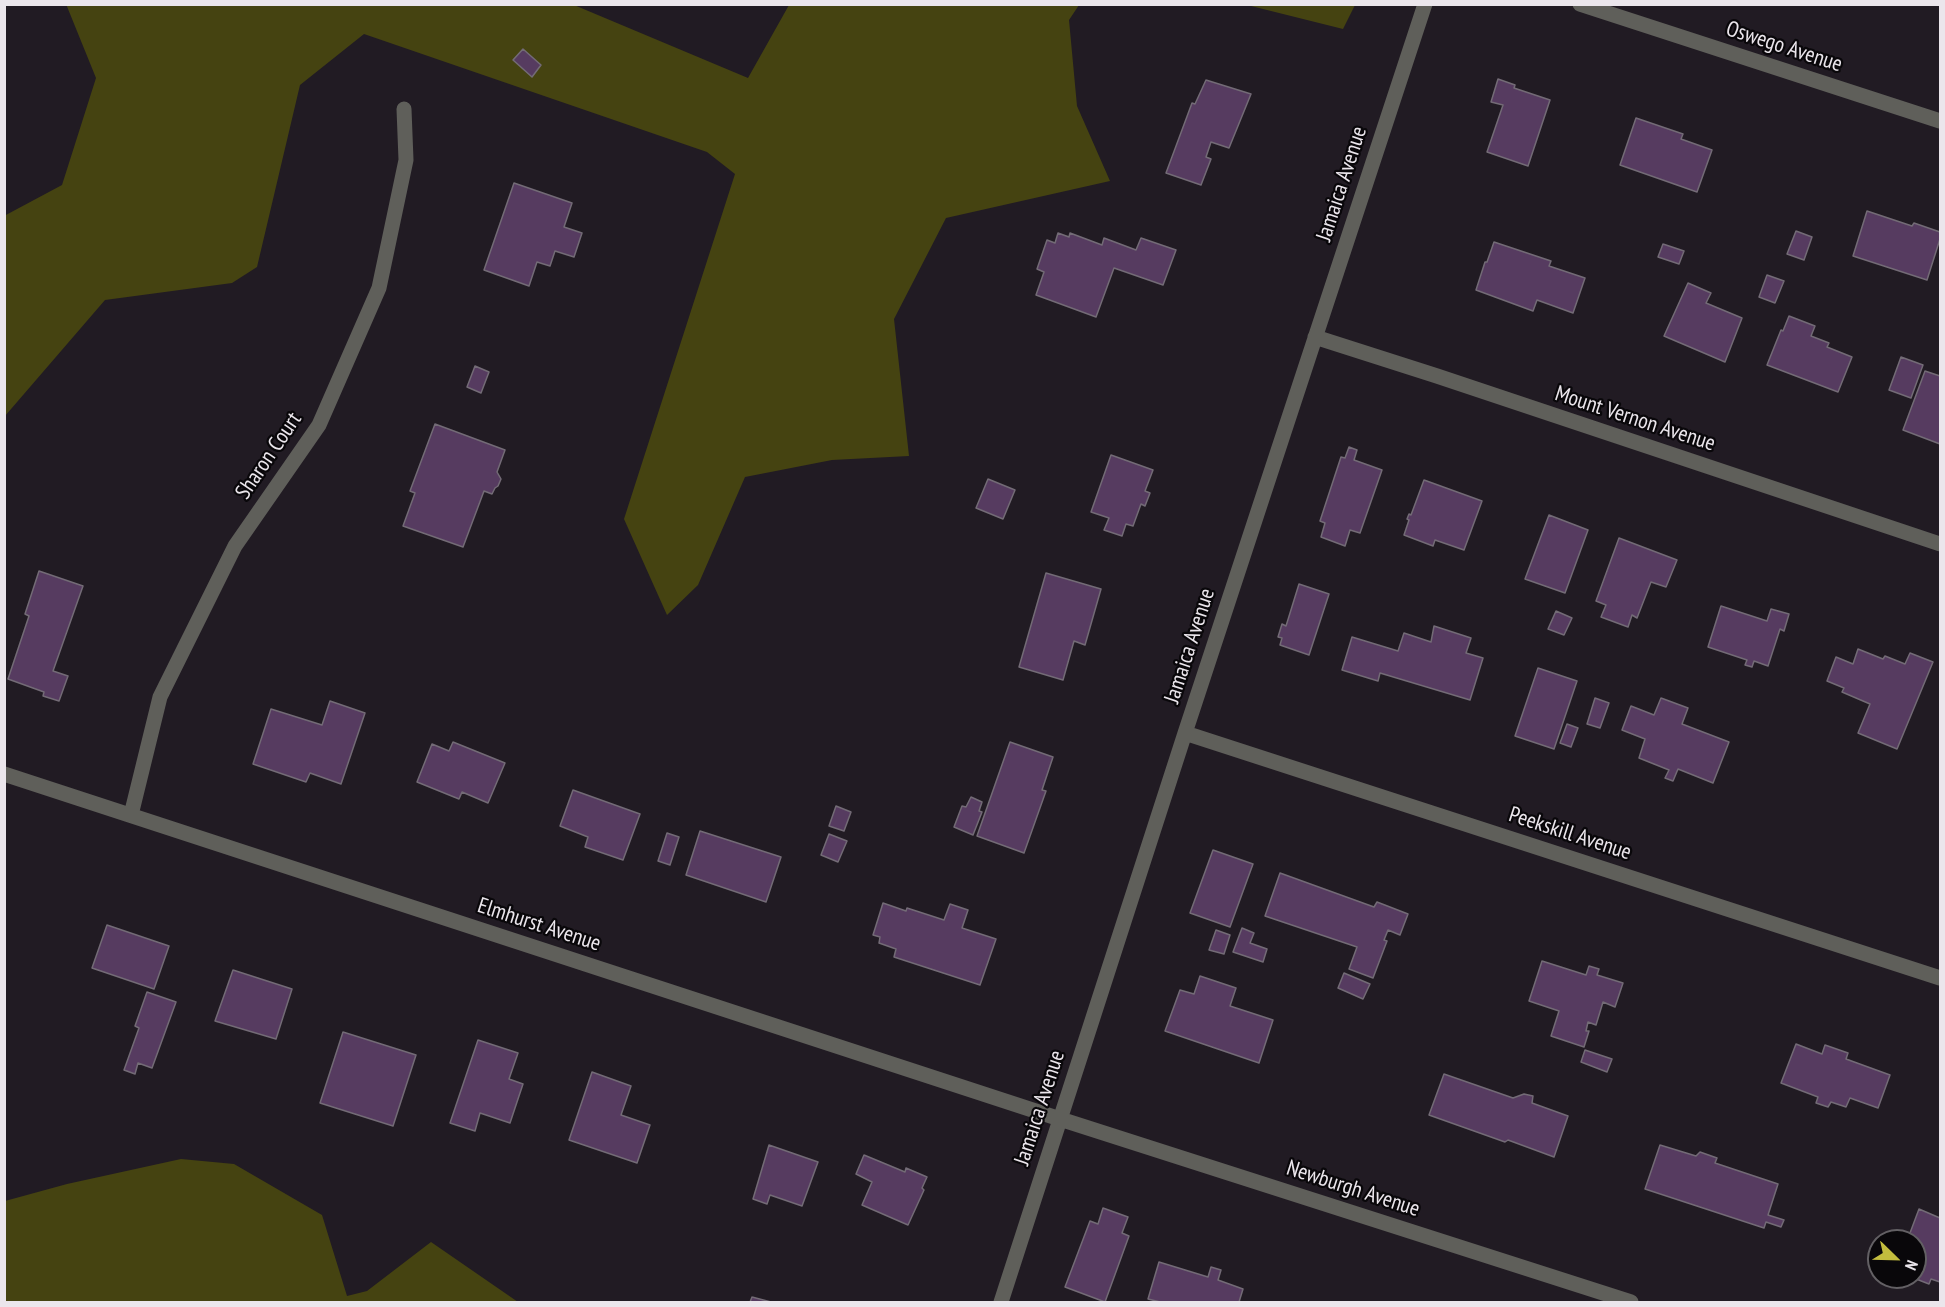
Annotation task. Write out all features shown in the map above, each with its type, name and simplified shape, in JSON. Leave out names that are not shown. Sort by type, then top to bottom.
[{"type":"street","name":"Jamaica Avenue","points":[[1001,1302],[1425,4]]},
{"type":"street","name":"Oswego Avenue","points":[[1580,4],[1941,121]]},
{"type":"street","name":"Sharon Court","points":[[130,815],[160,697],[235,546],[319,425],[380,288],[406,160],[404,109]]},
{"type":"street","name":"Mount Vernon Avenue","points":[[1315,337],[1941,544]]},
{"type":"street","name":"Peekskill Avenue","points":[[1185,733],[1941,978]]},
{"type":"street","name":"Elmhurst Avenue","points":[[4,774],[1060,1119]]},
{"type":"street","name":"Newburgh Avenue","points":[[1060,1119],[1631,1302]]},
{"type":"shaded area","points":[[66,4],[574,5],[748,78],[789,5],[1079,5],[1069,20],[1077,106],[1110,181],[946,218],[894,319],[909,456],[832,460],[745,477],[698,585],[667,615],[624,519],[735,174],[707,152],[364,34],[300,85],[257,267],[232,283],[105,300],[5,416],[4,216],[62,185],[96,78]]},
{"type":"shaded area","points":[[1247,5],[1355,5],[1343,29]]},
{"type":"shaded area","points":[[181,1159],[234,1164],[322,1215],[347,1296],[367,1291],[431,1242],[518,1302],[5,1302],[5,1201],[67,1184]]},
{"type":"building","points":[[523,49],[541,65],[532,77],[513,60]]},
{"type":"building","points":[[1498,79],[1515,85],[1514,88],[1550,100],[1528,166],[1487,152],[1503,105],[1491,102]]},
{"type":"building","points":[[1206,80],[1251,94],[1229,148],[1211,142],[1206,157],[1211,159],[1201,185],[1166,173],[1192,103],[1195,104]]},
{"type":"building","points":[[1636,118],[1683,134],[1681,139],[1712,150],[1697,192],[1620,165]]},
{"type":"building","points":[[514,183],[572,203],[564,227],[582,233],[574,257],[555,251],[550,266],[537,262],[529,286],[484,270]]},
{"type":"building","points":[[1867,211],[1912,226],[1914,223],[1940,232],[1940,239],[1927,280],[1853,256]]},
{"type":"building","points":[[1796,231],[1812,237],[1804,260],[1787,254]]},
{"type":"building","points":[[1058,233],[1069,237],[1070,233],[1102,245],[1104,238],[1136,250],[1141,238],[1176,250],[1163,285],[1114,268],[1096,317],[1036,295],[1044,272],[1037,269],[1047,240],[1055,243]]},
{"type":"building","points":[[1494,242],[1551,261],[1549,266],[1585,278],[1573,313],[1537,300],[1533,311],[1476,290]]},
{"type":"building","points":[[1663,244],[1684,251],[1679,264],[1658,257]]},
{"type":"building","points":[[1767,275],[1784,281],[1775,303],[1759,297]]},
{"type":"building","points":[[1688,283],[1711,293],[1706,303],[1742,318],[1725,362],[1664,336]]},
{"type":"building","points":[[1789,316],[1815,326],[1811,336],[1829,343],[1827,347],[1852,357],[1838,392],[1767,365]]},
{"type":"building","points":[[1901,357],[1923,365],[1911,398],[1889,390]]},
{"type":"building","points":[[475,366],[489,372],[481,393],[467,387]]},
{"type":"building","points":[[1925,371],[1940,376],[1940,444],[1903,430]]},
{"type":"building","points":[[435,424],[505,450],[497,472],[501,479],[498,486],[492,494],[484,491],[463,547],[403,526],[415,493],[410,491]]},
{"type":"building","points":[[1349,447],[1357,450],[1354,460],[1382,470],[1360,533],[1350,530],[1345,546],[1321,537],[1325,523],[1320,521],[1341,457],[1345,458]]},
{"type":"building","points":[[1111,455],[1153,470],[1145,491],[1150,493],[1145,506],[1141,504],[1133,526],[1126,524],[1122,536],[1104,530],[1109,518],[1091,512]]},
{"type":"building","points":[[988,479],[1015,490],[1003,519],[976,508]]},
{"type":"building","points":[[1424,480],[1482,501],[1464,550],[1435,540],[1433,546],[1404,535],[1409,520],[1407,519],[1409,514],[1411,515]]},
{"type":"building","points":[[1549,515],[1588,530],[1565,593],[1525,579]]},
{"type":"building","points":[[1619,538],[1677,560],[1666,587],[1651,582],[1637,618],[1632,615],[1628,627],[1601,617],[1606,605],[1596,601]]},
{"type":"building","points":[[39,571],[83,586],[53,671],[68,676],[59,701],[43,696],[44,692],[8,679],[29,616],[25,614]]},
{"type":"building","points":[[1046,573],[1101,589],[1085,645],[1074,641],[1063,680],[1019,667]]},
{"type":"building","points":[[1299,584],[1329,594],[1309,655],[1280,645],[1282,638],[1278,637],[1282,624],[1286,626]]},
{"type":"building","points":[[1721,606],[1767,621],[1771,609],[1789,614],[1784,631],[1780,629],[1768,666],[1754,661],[1752,667],[1745,665],[1747,660],[1708,647]]},
{"type":"building","points":[[1556,611],[1572,618],[1564,635],[1548,629]]},
{"type":"building","points":[[1434,626],[1471,638],[1466,653],[1483,658],[1470,700],[1380,673],[1378,681],[1342,670],[1352,637],[1398,651],[1404,633],[1431,642]]},
{"type":"building","points":[[1858,649],[1883,659],[1885,656],[1905,664],[1910,653],[1933,662],[1897,749],[1858,733],[1870,704],[1842,692],[1844,688],[1827,681],[1836,657],[1853,664]]},
{"type":"building","points":[[1538,668],[1577,681],[1554,749],[1515,736]]},
{"type":"building","points":[[1595,698],[1609,703],[1600,728],[1587,724]]},
{"type":"building","points":[[1661,698],[1688,708],[1682,724],[1729,742],[1713,783],[1678,769],[1673,781],[1665,778],[1669,770],[1639,758],[1645,739],[1622,730],[1631,706],[1654,715]]},
{"type":"building","points":[[330,701],[365,713],[341,784],[310,773],[306,782],[253,764],[271,709],[322,725]]},
{"type":"building","points":[[1567,724],[1578,728],[1571,747],[1560,743]]},
{"type":"building","points":[[453,742],[505,763],[488,803],[462,792],[459,799],[417,782],[432,744],[449,751]]},
{"type":"building","points":[[1010,742],[1053,757],[1042,790],[1046,791],[1024,853],[977,836]]},
{"type":"building","points":[[573,790],[640,814],[623,860],[585,847],[588,837],[560,826]]},
{"type":"building","points":[[971,797],[982,802],[979,811],[982,812],[973,835],[954,827],[962,806],[966,807]]},
{"type":"building","points":[[836,806],[851,812],[844,831],[829,826]]},
{"type":"building","points":[[700,831],[781,857],[766,902],[686,875]]},
{"type":"building","points":[[667,833],[679,837],[670,865],[658,861]]},
{"type":"building","points":[[829,834],[847,841],[838,862],[821,855]]},
{"type":"building","points":[[1213,850],[1253,864],[1230,927],[1190,913]]},
{"type":"building","points":[[1280,873],[1374,907],[1377,902],[1408,914],[1400,935],[1388,930],[1384,940],[1387,941],[1373,978],[1349,969],[1357,947],[1265,916]]},
{"type":"building","points":[[883,903],[944,920],[950,904],[968,910],[962,928],[996,939],[980,985],[894,957],[896,949],[879,943],[880,937],[873,935]]},
{"type":"building","points":[[107,925],[169,946],[154,989],[92,968]]},
{"type":"building","points":[[1242,928],[1254,933],[1250,943],[1267,949],[1263,962],[1233,952]]},
{"type":"building","points":[[1216,930],[1230,935],[1224,954],[1209,950]]},
{"type":"building","points":[[1542,961],[1586,975],[1589,966],[1599,969],[1597,975],[1623,983],[1615,1007],[1603,1002],[1596,1025],[1588,1022],[1586,1031],[1589,1031],[1584,1047],[1551,1036],[1559,1011],[1529,1001]]},
{"type":"building","points":[[233,970],[292,989],[276,1039],[215,1021]]},
{"type":"building","points":[[1344,973],[1370,984],[1363,999],[1338,988]]},
{"type":"building","points":[[1200,976],[1236,988],[1230,1006],[1273,1020],[1259,1063],[1165,1031],[1180,990],[1194,994]]},
{"type":"building","points":[[147,992],[176,1002],[152,1068],[138,1063],[135,1074],[124,1070],[139,1028],[135,1026]]},
{"type":"building","points":[[343,1032],[416,1055],[393,1126],[320,1103]]},
{"type":"building","points":[[478,1040],[518,1053],[509,1079],[523,1084],[510,1123],[480,1113],[475,1131],[450,1123]]},
{"type":"building","points":[[1796,1044],[1822,1054],[1825,1045],[1848,1053],[1846,1059],[1890,1075],[1878,1108],[1850,1098],[1846,1107],[1831,1102],[1828,1107],[1816,1103],[1818,1097],[1781,1083]]},
{"type":"building","points":[[1585,1050],[1612,1059],[1607,1072],[1581,1062]]},
{"type":"building","points":[[592,1072],[631,1086],[621,1115],[650,1125],[637,1163],[569,1140]]},
{"type":"building","points":[[1444,1074],[1513,1098],[1524,1094],[1533,1096],[1532,1103],[1568,1116],[1554,1157],[1429,1115]]},
{"type":"building","points":[[769,1145],[818,1162],[802,1206],[770,1195],[767,1204],[753,1199]]},
{"type":"building","points":[[1660,1145],[1696,1156],[1700,1152],[1717,1158],[1715,1163],[1778,1184],[1768,1215],[1784,1220],[1781,1227],[1766,1222],[1764,1228],[1645,1189]]},
{"type":"building","points":[[864,1155],[905,1172],[906,1168],[927,1177],[922,1188],[924,1190],[908,1225],[862,1205],[872,1182],[856,1174]]},
{"type":"building","points":[[1103,1208],[1128,1217],[1122,1233],[1129,1236],[1105,1302],[1065,1287],[1090,1221],[1098,1224]]},
{"type":"building","points":[[1919,1209],[1940,1218],[1940,1282],[1931,1279],[1929,1284],[1927,1283],[1927,1229],[1912,1229]]},
{"type":"building","points":[[1159,1262],[1208,1277],[1211,1267],[1221,1270],[1218,1280],[1243,1289],[1239,1302],[1160,1302],[1148,1299]]},
{"type":"building","points":[[752,1297],[771,1302],[750,1302]]}]
